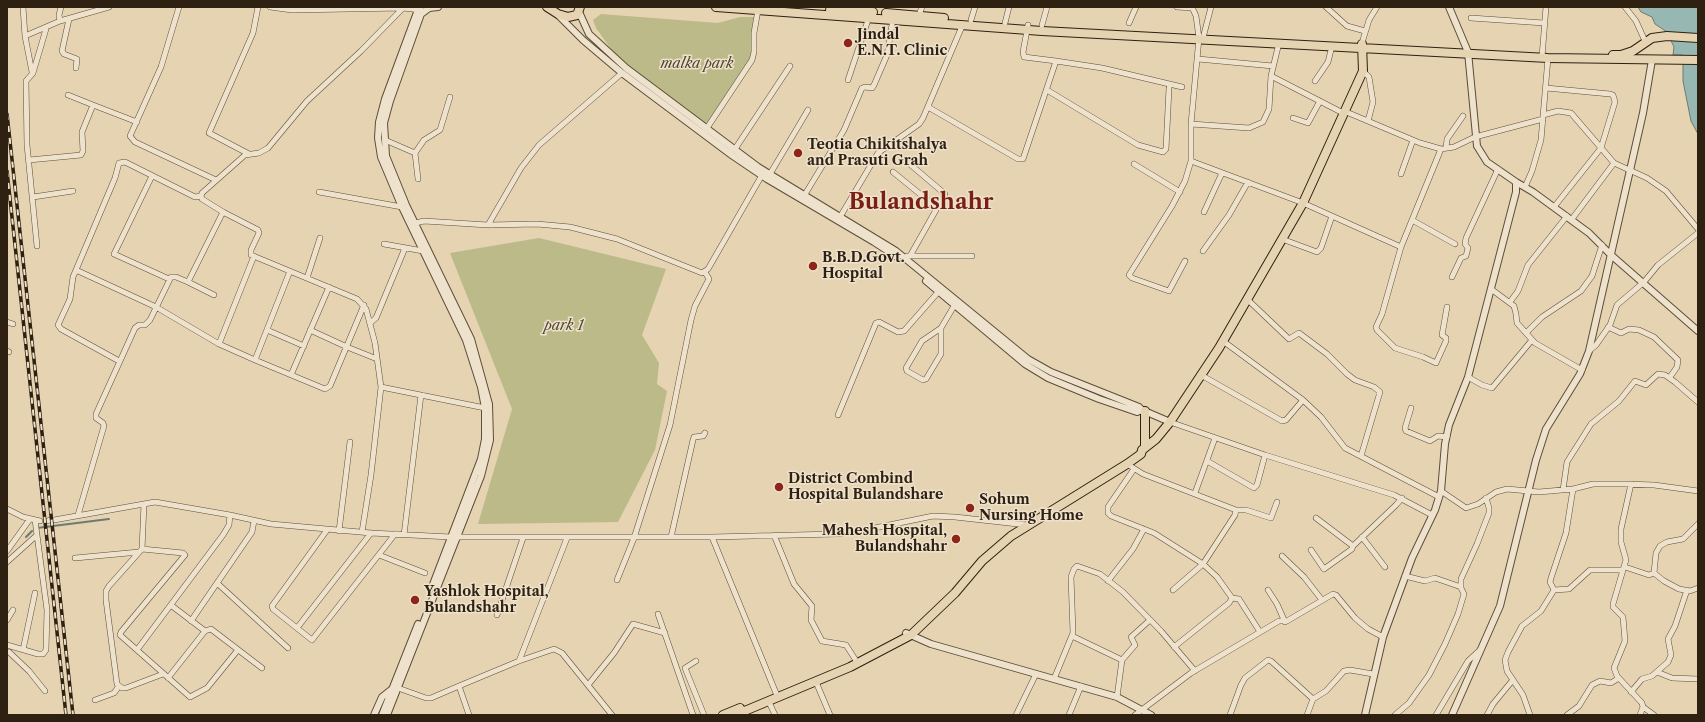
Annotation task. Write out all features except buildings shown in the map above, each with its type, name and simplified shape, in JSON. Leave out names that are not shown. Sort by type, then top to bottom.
[{"type":"main road","points":[[547,7],[558,14],[573,17],[580,10]]},
{"type":"main road","points":[[716,7],[893,19],[1005,23],[1028,27],[1042,25],[1279,43],[1332,46],[1362,45]]},
{"type":"main road","points":[[792,7],[855,9],[918,15],[967,22],[1028,27],[1468,50],[1544,56],[1698,60]]},
{"type":"main road","points":[[1544,56],[1620,55],[1633,51],[1645,41],[1652,38],[1667,36],[1698,38]]},
{"type":"main road","points":[[1024,525],[1131,467],[1142,454],[1144,449],[1170,422],[1223,341],[1303,203],[1363,71],[1362,45]]},
{"type":"main road","points":[[1144,411],[1144,449]]},
{"type":"main road","points":[[723,715],[816,682],[850,667],[909,634],[955,593],[982,561],[1024,525],[1124,461],[1138,449],[1144,449]]},
{"type":"main road","points":[[735,715],[769,702],[778,696],[909,634]]},
{"type":"street","points":[[23,7],[25,36],[32,73]]},
{"type":"street","points":[[60,21],[59,11],[61,7]]},
{"type":"street","points":[[25,36],[46,29],[60,21],[109,7]]},
{"type":"street","points":[[179,7],[161,67],[130,136],[135,142],[216,180]]},
{"type":"street","points":[[249,154],[208,133],[251,39],[258,7]]},
{"type":"street","points":[[270,7],[292,10],[420,9],[438,7]]},
{"type":"street","points":[[918,15],[922,7]]},
{"type":"street","points":[[840,217],[872,161],[886,146],[919,124],[975,7]]},
{"type":"street","points":[[1005,23],[1009,7]]},
{"type":"street","points":[[1042,25],[1047,7]]},
{"type":"street","points":[[1128,23],[1136,7]]},
{"type":"street","points":[[1177,7],[1192,7],[1201,36]]},
{"type":"street","points":[[1185,261],[1169,291],[1132,278],[1129,275],[1180,192],[1191,161],[1192,124],[1198,59],[1201,36],[1211,7]]},
{"type":"street","points":[[1326,7],[1347,26],[1365,31]]},
{"type":"street","points":[[1362,45],[1369,20],[1377,7]]},
{"type":"street","points":[[1449,7],[1468,50],[1475,138],[1481,154],[1487,162],[1516,182],[1525,186],[1570,218],[1698,331]]},
{"type":"street","points":[[1525,186],[1536,160],[1541,140],[1546,88],[1544,24],[1546,7]]},
{"type":"street","points":[[1625,7],[1636,21],[1645,41]]},
{"type":"street","points":[[120,361],[59,327],[58,322],[70,299],[71,282],[120,162],[125,162],[194,197],[201,196],[216,180],[242,157],[249,154],[259,153],[268,148],[307,101],[361,51],[403,8]]},
{"type":"street","points":[[382,715],[394,690],[488,453],[490,440],[489,404],[471,338],[413,223],[392,175],[386,156],[384,123],[420,9]]},
{"type":"street","points":[[420,9],[385,99],[379,122],[378,138],[381,157],[388,177],[402,207],[413,223],[423,251],[466,340],[485,408],[484,448],[454,537]]},
{"type":"street","points":[[580,10],[589,34],[602,47],[705,131],[762,175],[888,250],[1028,359],[1051,372],[1139,407],[1144,411],[1170,422],[1265,455],[1402,498],[1432,515]]},
{"type":"street","points":[[705,131],[752,60],[754,52],[754,33],[758,10]]},
{"type":"street","points":[[558,14],[583,40],[622,73],[770,174],[804,196],[879,239],[902,256],[954,306],[1025,364],[1048,378],[1099,399],[1137,412],[1144,411]]},
{"type":"street","points":[[848,80],[869,17]]},
{"type":"street","points":[[1471,18],[1544,24]]},
{"type":"street","points":[[69,19],[62,51],[64,54],[77,59],[76,68]]},
{"type":"street","points":[[804,196],[844,130],[862,88],[872,88],[874,85],[887,55],[893,19]]},
{"type":"street","points":[[1028,27],[1023,52],[1024,57],[1102,68],[1182,87]]},
{"type":"street","points":[[38,246],[29,160],[26,82],[32,73],[46,29]]},
{"type":"street","points":[[1192,124],[1249,128],[1263,122],[1267,115],[1271,76],[1279,43]]},
{"type":"street","points":[[1315,81],[1328,62],[1332,46]]},
{"type":"street","points":[[1198,59],[1273,66]]},
{"type":"street","points":[[1452,715],[1500,606],[1528,492],[1546,429],[1582,370],[1589,351],[1630,170],[1652,60]]},
{"type":"street","points":[[928,107],[1021,160],[1024,157],[1056,61]]},
{"type":"street","points":[[735,149],[790,66]]},
{"type":"street","points":[[1363,71],[1369,77],[1373,102],[1368,121]]},
{"type":"street","points":[[488,225],[521,168],[539,145],[622,73]]},
{"type":"street","points":[[1271,76],[1344,112],[1414,140],[1444,148],[1558,111],[1571,113],[1614,163],[1619,167],[1630,170],[1666,191],[1698,229]]},
{"type":"street","points":[[1047,90],[1138,145],[1163,152],[1166,149],[1169,88]]},
{"type":"street","points":[[1546,88],[1613,95],[1615,98],[1615,106],[1601,148],[1554,207]]},
{"type":"street","points":[[68,95],[137,122]]},
{"type":"street","points":[[418,179],[415,153],[424,140],[440,130],[450,97]]},
{"type":"street","points":[[1293,118],[1308,123],[1320,101]]},
{"type":"street","points":[[29,160],[81,155],[83,150],[82,132],[93,105]]},
{"type":"street","points":[[770,174],[808,110]]},
{"type":"street","points":[[1447,308],[1442,335],[1446,338],[1446,341],[1436,363],[1423,356],[1395,348],[1377,330],[1376,327],[1382,314],[1401,247],[1412,220],[1447,139],[1462,116]]},
{"type":"street","points":[[384,140],[415,153]]},
{"type":"street","points":[[1401,174],[1414,140]]},
{"type":"street","points":[[905,160],[944,192],[944,196],[936,207],[910,256]]},
{"type":"street","points":[[1191,161],[1303,203],[1401,247]]},
{"type":"street","points":[[1510,302],[1518,291],[1531,261],[1570,218],[1614,163]]},
{"type":"street","points":[[1134,164],[1180,192]]},
{"type":"street","points":[[1452,277],[1461,258],[1466,256],[1468,248],[1465,243],[1466,238],[1498,169]]},
{"type":"street","points":[[893,172],[936,207]]},
{"type":"street","points":[[1204,212],[1222,173]]},
{"type":"street","points":[[705,272],[762,175]]},
{"type":"street","points":[[152,176],[114,254],[169,279],[176,277],[214,295]]},
{"type":"street","points":[[1203,251],[1229,215],[1248,182]]},
{"type":"street","points":[[1366,715],[1373,674],[1383,637],[1405,576],[1440,494],[1447,437],[1455,408],[1468,377],[1516,192],[1516,182]]},
{"type":"street","points":[[33,197],[72,191]]},
{"type":"street","points":[[319,192],[402,207]]},
{"type":"street","points":[[201,196],[223,212],[258,230],[259,233],[251,250],[251,254],[254,256],[357,299],[364,304],[370,323],[381,387],[371,475],[362,532]]},
{"type":"street","points":[[188,282],[223,212]]},
{"type":"street","points":[[1282,238],[1317,252],[1321,248],[1332,216]]},
{"type":"street","points":[[1412,220],[1455,244]]},
{"type":"street","points":[[413,223],[488,225],[537,224],[570,227],[617,239],[699,272],[705,272]]},
{"type":"street","points":[[1589,351],[1596,345],[1608,327],[1617,305],[1644,282],[1658,265],[1698,233]]},
{"type":"street","points":[[307,278],[320,238]]},
{"type":"street","points":[[384,244],[423,251]]},
{"type":"street","points":[[1526,333],[1542,317],[1581,291],[1592,276],[1602,245]]},
{"type":"street","points":[[370,323],[376,318],[405,248]]},
{"type":"street","points":[[219,344],[254,256]]},
{"type":"street","points":[[902,256],[972,256]]},
{"type":"street","points":[[76,270],[156,307],[219,344],[325,389],[328,388],[347,347],[364,304]]},
{"type":"street","points":[[255,360],[290,271]]},
{"type":"street","points":[[617,580],[634,538],[670,425],[695,306],[709,279],[705,272]]},
{"type":"street","points":[[78,515],[104,426],[103,423],[97,420],[96,416],[135,328],[139,325],[148,323],[169,279]]},
{"type":"street","points":[[291,375],[329,287]]},
{"type":"street","points":[[1491,289],[1510,302],[1516,309],[1517,323],[1542,349],[1582,370]]},
{"type":"street","points":[[838,415],[876,323],[879,322],[898,332],[904,331],[939,290]]},
{"type":"street","points":[[1247,299],[1289,338],[1299,332],[1327,354],[1355,380],[1374,387],[1380,392],[1361,456]]},
{"type":"street","points":[[941,328],[941,354],[926,379],[923,380],[907,371],[906,368],[922,341],[941,328],[954,306]]},
{"type":"street","points":[[7,322],[13,324]]},
{"type":"street","points":[[1608,327],[1621,333],[1629,329],[1639,330],[1654,337],[1678,360],[1677,368],[1670,377]]},
{"type":"street","points":[[267,330],[304,346]]},
{"type":"street","points":[[310,330],[377,359]]},
{"type":"street","points":[[1468,377],[1482,385],[1492,388],[1532,340]]},
{"type":"street","points":[[1223,341],[1303,400],[1321,416],[1341,444],[1361,456],[1466,508],[1478,504],[1501,490],[1528,492],[1573,489],[1593,484],[1654,484],[1698,491]]},
{"type":"street","points":[[1563,490],[1567,462],[1595,419],[1617,404],[1635,381],[1646,385],[1658,374],[1670,377],[1698,402]]},
{"type":"street","points":[[1201,375],[1282,421],[1286,420],[1303,400]]},
{"type":"street","points":[[381,387],[485,408]]},
{"type":"street","points":[[404,535],[421,396]]},
{"type":"street","points":[[1411,408],[1405,428],[1406,431],[1428,441],[1438,436],[1447,437]]},
{"type":"street","points":[[671,537],[693,440],[694,437],[702,436],[705,433]]},
{"type":"street","points":[[1195,493],[1215,438]]},
{"type":"street","points":[[339,531],[350,442]]},
{"type":"street","points":[[1207,461],[1254,488],[1257,485],[1265,455]]},
{"type":"street","points":[[1260,632],[1239,599],[1232,598],[1217,577],[1203,564],[1167,540],[1144,528],[1111,516],[1107,510],[1131,467],[1236,510],[1246,510],[1271,518],[1278,502]]},
{"type":"street","points":[[1631,484],[1621,537],[1626,560],[1613,604],[1622,614],[1624,620],[1624,641],[1614,668],[1619,678],[1642,703],[1643,707],[1654,715]]},
{"type":"street","points":[[1554,590],[1550,582],[1566,533],[1573,489]]},
{"type":"street","points":[[1311,550],[1324,569],[1352,549],[1353,546],[1402,498]]},
{"type":"street","points":[[1395,715],[1421,688],[1445,644],[1464,599],[1461,579],[1487,519],[1490,508],[1486,498]]},
{"type":"street","points":[[50,520],[144,504],[166,503],[254,521],[327,530],[454,537],[634,538],[774,535],[860,531],[932,516],[955,516],[1024,525]]},
{"type":"street","points":[[144,504],[140,550],[106,591],[116,680],[119,686],[126,688],[163,674]]},
{"type":"street","points":[[7,509],[35,520]]},
{"type":"street","points":[[1173,590],[1203,564],[1235,515],[1236,510]]},
{"type":"street","points":[[137,650],[172,606],[226,530],[230,515]]},
{"type":"street","points":[[1316,518],[1353,546]]},
{"type":"street","points":[[7,644],[23,650],[43,654],[47,644],[47,610],[35,520]]},
{"type":"street","points":[[7,551],[35,520]]},
{"type":"street","points":[[191,621],[252,530],[254,521]]},
{"type":"street","points":[[1654,573],[1656,553],[1660,546],[1667,542],[1683,539],[1698,524]]},
{"type":"street","points":[[1108,581],[1133,549],[1144,528]]},
{"type":"street","points":[[327,530],[272,604],[273,609],[311,640],[314,639],[395,534]]},
{"type":"street","points":[[297,628],[371,533]]},
{"type":"street","points":[[7,562],[37,535]]},
{"type":"street","points":[[774,535],[794,584],[812,606],[811,620],[822,640],[846,644],[855,659]]},
{"type":"street","points":[[712,537],[778,696]]},
{"type":"street","points":[[497,615],[522,538]]},
{"type":"street","points":[[519,661],[559,562],[567,538]]},
{"type":"street","points":[[1362,538],[1385,567]]},
{"type":"street","points":[[74,558],[140,550],[183,553],[185,555],[120,633],[120,635],[186,696],[192,697],[207,688],[237,650]]},
{"type":"street","points":[[379,555],[424,573]]},
{"type":"street","points":[[1282,556],[1304,577],[1322,600]]},
{"type":"street","points":[[1054,679],[1072,636],[1073,606],[1070,584],[1074,568],[1077,566],[1089,569],[1123,592],[1195,671]]},
{"type":"street","points":[[1554,590],[1569,589],[1590,570],[1624,568],[1649,574],[1654,573],[1670,584],[1687,590],[1694,590],[1698,588]]},
{"type":"street","points":[[1405,576],[1425,581],[1435,578],[1461,587]]},
{"type":"street","points":[[217,583],[288,648]]},
{"type":"street","points":[[1268,590],[1277,604],[1285,622]]},
{"type":"street","points":[[1530,715],[1523,695],[1512,681],[1506,666],[1508,652],[1522,626],[1541,611],[1554,590]]},
{"type":"street","points":[[1631,692],[1642,679],[1657,672],[1665,666],[1670,659],[1668,639],[1675,626],[1687,590]]},
{"type":"street","points":[[23,650],[35,593]]},
{"type":"street","points":[[1135,715],[1195,671],[1279,621],[1285,622],[1333,594],[1355,618],[1368,629],[1383,637]]},
{"type":"street","points":[[1174,647],[1229,603],[1232,598]]},
{"type":"street","points":[[172,606],[205,632]]},
{"type":"street","points":[[7,620],[13,610]]},
{"type":"street","points":[[658,614],[694,715]]},
{"type":"street","points":[[1118,697],[1122,660],[1135,645],[1131,637],[1150,620]]},
{"type":"street","points":[[588,685],[614,653],[633,624],[665,634]]},
{"type":"street","points":[[168,678],[205,632],[211,629],[262,668]]},
{"type":"street","points":[[909,634],[931,644],[1118,697],[1151,715]]},
{"type":"street","points":[[1072,636],[1122,660]]},
{"type":"street","points":[[13,647],[8,652],[29,671],[45,691]]},
{"type":"street","points":[[1436,715],[1468,661],[1482,648]]},
{"type":"street","points":[[374,715],[382,698],[394,690],[430,698],[550,649],[558,650],[612,715]]},
{"type":"street","points":[[1230,715],[1245,678],[1268,660],[1271,661],[1313,699]]},
{"type":"street","points":[[696,661],[685,668],[704,715]]},
{"type":"street","points":[[1307,715],[1313,699],[1326,691],[1346,670],[1373,674]]},
{"type":"street","points":[[1657,672],[1672,678],[1698,679]]},
{"type":"street","points":[[1016,715],[1036,674]]},
{"type":"street","points":[[1567,715],[1579,706],[1592,685],[1600,681],[1611,683],[1619,678]]},
{"type":"street","points":[[1487,715],[1493,704],[1512,681]]},
{"type":"street","points":[[816,682],[830,715]]},
{"type":"street","points":[[95,700],[114,693],[119,686]]},
{"type":"street","points":[[459,686],[469,715]]},
{"type":"street","points":[[1069,715],[1081,686]]},
{"type":"street","points":[[387,715],[394,690]]},
{"type":"street","points":[[769,702],[775,715]]},
{"type":"street","points":[[1640,715],[1643,707]]},
{"type":"green space","name":"malka park","points":[[601,14],[718,23],[740,17],[760,17],[748,65],[721,106],[710,128],[616,56],[596,28],[593,20]]},
{"type":"green space","name":"park 1","points":[[539,238],[666,269],[642,335],[659,363],[657,384],[667,391],[655,450],[618,522],[478,524],[512,409],[450,253]]},
{"type":"water","points":[[1638,7],[1698,7],[1698,134],[1691,121],[1683,81],[1683,55],[1673,55],[1674,47],[1667,32],[1655,24],[1652,17],[1641,12]]},
{"type":"waterway","points":[[37,528],[109,519]]},
{"type":"waterway","points":[[26,537],[32,531]]},
{"type":"railway","points":[[7,114],[73,715]]},
{"type":"railway","points":[[7,171],[66,715]]},
{"type":"place","name":"Jindal E.N.T. Clinic","points":[[848,43]]},
{"type":"place","name":"Teotia Chikitshalya and Prasuti Grah","points":[[798,153]]},
{"type":"place","name":"B.B.D.Govt. Hospital","points":[[813,266]]},
{"type":"place","name":"District Combind Hospital Bulandshare","points":[[779,487]]},
{"type":"place","name":"Sohum Nursing Home","points":[[970,508]]},
{"type":"place","name":"Mahesh Hospital, Bulandshahr","points":[[956,539]]},
{"type":"place","name":"Yashlok Hospital, Bulandshahr","points":[[415,600]]},
{"type":"district","name":"Bulandshahr","points":[[921,203]]}]
